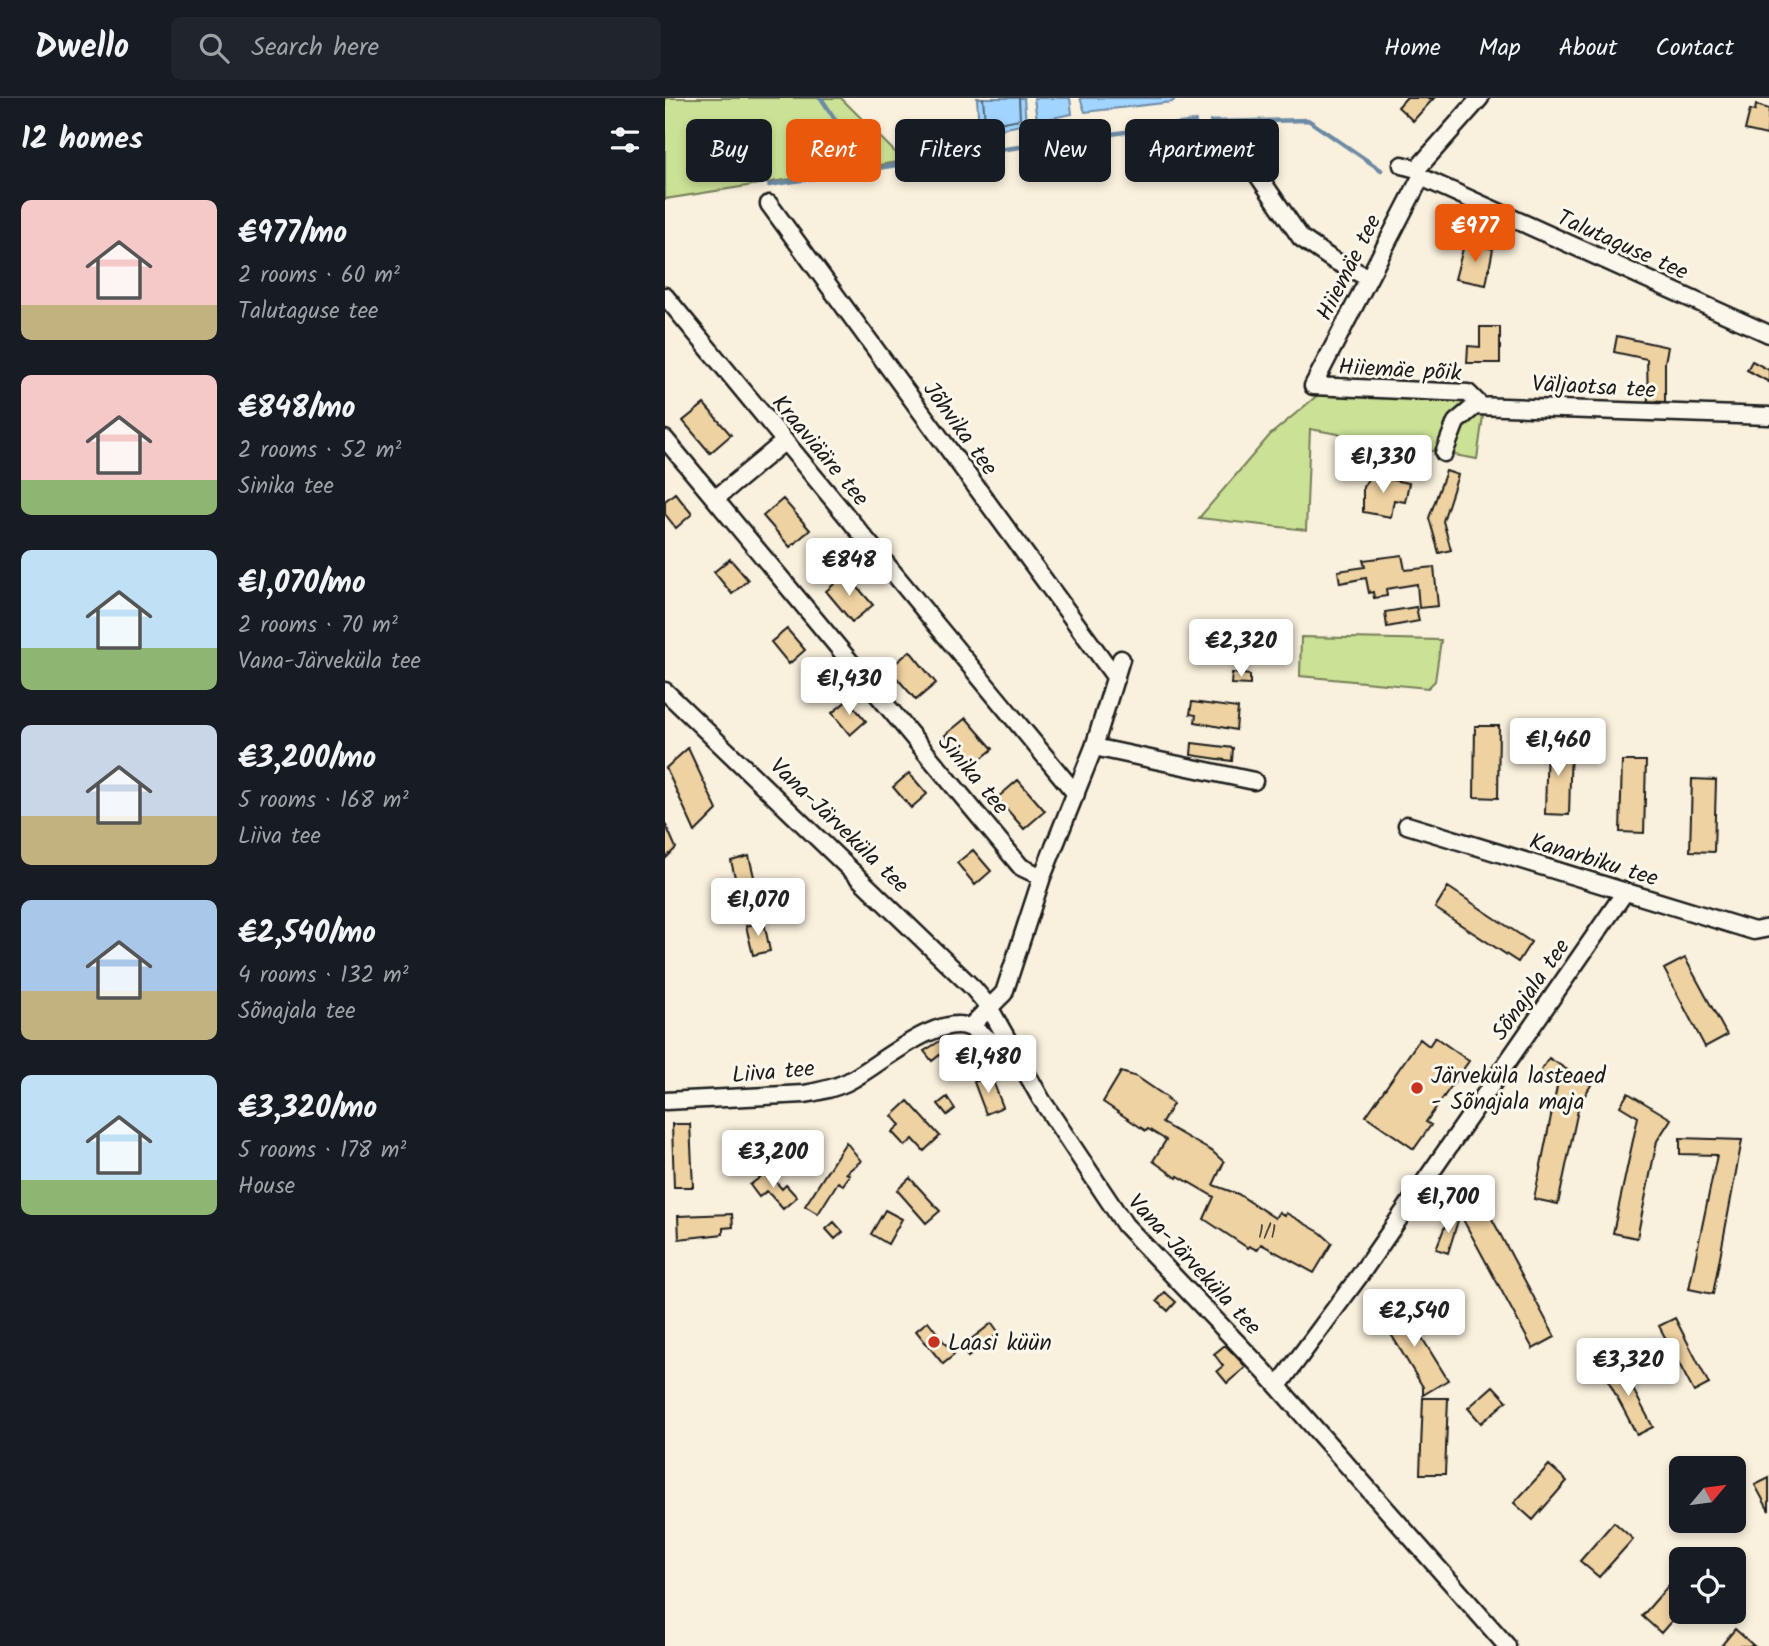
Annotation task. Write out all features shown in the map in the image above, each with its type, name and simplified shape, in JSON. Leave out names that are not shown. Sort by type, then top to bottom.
[{"type":"street","name":"Hiiemäe tee","points":[[1313,386],[1367,277],[1413,170],[1480,98]]},
{"type":"street","name":"Talutaguse tee","points":[[1413,170],[1769,334]]},
{"type":"street","points":[[1262,182],[1301,238],[1333,260],[1367,277]]},
{"type":"street","name":"Jõhvika tee","points":[[769,204],[1115,678]]},
{"type":"street","name":"Kraaviääre tee","points":[[665,296],[1076,794]]},
{"type":"street","name":"Hiiemäe põik","points":[[1313,386],[1468,393],[1481,406]]},
{"type":"street","points":[[1444,453],[1456,422],[1463,413],[1481,406]]},
{"type":"street","name":"Väljaotsa tee","points":[[1481,406],[1769,416]]},
{"type":"street","name":"Sinika tee","points":[[665,439],[1021,867],[1042,877]]},
{"type":"street","points":[[715,499],[785,441]]},
{"type":"street","points":[[1024,1066],[970,1027],[1004,993],[1042,877],[1094,747],[1121,659]]},
{"type":"street","name":"Vana-Järveküla tee","points":[[665,691],[932,945],[989,1007],[1055,1121],[1125,1226],[1277,1386],[1507,1646]]},
{"type":"street","points":[[1094,747],[1254,782]]},
{"type":"street","name":"Kanarbiku tee","points":[[1407,825],[1754,931],[1769,928]]},
{"type":"street","name":"Sõnajala tee","points":[[1277,1386],[1360,1275],[1625,892]]},
{"type":"street","name":"Liiva tee","points":[[665,1101],[805,1094],[826,1090],[851,1080],[932,1030],[948,1025],[970,1027]]},
{"type":"green space","points":[[665,98],[841,98],[862,119],[786,119],[786,180],[772,182],[772,119],[686,119],[686,182],[772,182],[665,199]]},
{"type":"green space","points":[[881,138],[895,152],[895,162],[881,165]]},
{"type":"green space","points":[[1319,394],[1467,400],[1483,416],[1477,459],[1310,429],[1306,530],[1199,518],[1270,435]]},
{"type":"green space","points":[[1301,637],[1441,640],[1435,681],[1428,688],[1300,676]]},
{"type":"water","points":[[977,98],[1024,98],[1026,119],[1019,119],[1019,125],[1005,128],[1005,119],[978,119]]},
{"type":"water","points":[[1034,98],[1070,98],[1072,114],[1037,119]]},
{"type":"water","points":[[1080,98],[1176,98],[1172,102],[1085,112]]},
{"type":"building","points":[[1406,98],[1434,98],[1413,121],[1398,107]]},
{"type":"building","points":[[1756,105],[1769,109],[1767,135],[1745,130],[1750,110],[1755,111]]},
{"type":"building","points":[[1465,241],[1493,249],[1486,285],[1455,279]]},
{"type":"building","points":[[1480,327],[1500,327],[1500,363],[1467,363],[1468,346],[1480,347]]},
{"type":"building","points":[[1617,336],[1668,347],[1665,362],[1665,402],[1648,401],[1647,359],[1614,352]]},
{"type":"building","points":[[1752,361],[1769,370],[1769,382],[1747,370]]},
{"type":"building","points":[[704,404],[731,435],[710,453],[683,421]]},
{"type":"building","points":[[1446,471],[1458,475],[1443,521],[1451,550],[1439,553],[1429,518]]},
{"type":"building","points":[[1370,476],[1409,483],[1405,502],[1394,500],[1391,517],[1363,512],[1363,487]]},
{"type":"building","points":[[675,493],[692,514],[676,528],[665,514],[665,501]]},
{"type":"building","points":[[783,499],[810,530],[790,547],[763,516]]},
{"type":"building","points":[[1402,555],[1405,570],[1434,567],[1438,606],[1419,608],[1417,584],[1386,589],[1387,596],[1374,598],[1373,592],[1369,593],[1366,578],[1340,583],[1338,571],[1365,567],[1363,560]]},
{"type":"building","points":[[730,559],[748,580],[732,594],[714,572]]},
{"type":"building","points":[[846,574],[873,605],[852,622],[826,591]]},
{"type":"building","points":[[1416,607],[1419,621],[1387,627],[1385,612]]},
{"type":"building","points":[[787,629],[805,650],[789,664],[771,642]]},
{"type":"building","points":[[910,651],[936,683],[916,700],[889,669]]},
{"type":"building","points":[[1232,673],[1250,675],[1250,685],[1231,684]]},
{"type":"building","points":[[848,700],[866,721],[850,735],[832,713]]},
{"type":"building","points":[[1192,702],[1238,708],[1236,730],[1195,722],[1196,715],[1190,714]]},
{"type":"building","points":[[966,718],[993,749],[972,766],[945,735]]},
{"type":"building","points":[[1475,726],[1499,726],[1498,798],[1474,797]]},
{"type":"building","points":[[1547,742],[1571,743],[1569,815],[1545,814]]},
{"type":"building","points":[[1192,743],[1233,748],[1232,761],[1191,755]]},
{"type":"building","points":[[688,748],[717,810],[695,832],[666,768]]},
{"type":"building","points":[[1622,761],[1646,761],[1644,833],[1620,832]]},
{"type":"building","points":[[909,773],[927,794],[911,808],[893,787]]},
{"type":"building","points":[[1692,779],[1716,780],[1714,852],[1690,851]]},
{"type":"building","points":[[1018,780],[1045,811],[1024,829],[997,798]]},
{"type":"building","points":[[665,823],[676,848],[665,859]]},
{"type":"building","points":[[973,850],[991,871],[975,885],[957,863]]},
{"type":"building","points":[[749,856],[756,885],[738,889],[731,861]]},
{"type":"building","points":[[1448,887],[1531,942],[1518,962],[1435,908]]},
{"type":"building","points":[[764,922],[770,951],[753,955],[746,926]]},
{"type":"building","points":[[1685,958],[1727,1035],[1705,1047],[1664,969]]},
{"type":"building","name":"Järveküla lasteaed - Sõnajala maja","points":[[1435,1037],[1469,1061],[1426,1122],[1431,1125],[1414,1149],[1366,1116],[1420,1039],[1429,1046]]},
{"type":"building","points":[[945,1038],[951,1046],[932,1061],[924,1051]]},
{"type":"building","points":[[1549,1058],[1591,1085],[1579,1105],[1558,1204],[1534,1199],[1558,1082],[1540,1072]]},
{"type":"building","points":[[1121,1072],[1137,1077],[1173,1104],[1162,1123],[1213,1152],[1224,1162],[1213,1185],[1238,1194],[1275,1218],[1279,1212],[1285,1216],[1286,1213],[1321,1233],[1332,1243],[1314,1273],[1261,1244],[1257,1250],[1249,1246],[1248,1248],[1204,1219],[1214,1197],[1178,1176],[1177,1178],[1153,1161],[1166,1140],[1148,1129],[1146,1131],[1103,1102]]},
{"type":"building","points":[[991,1076],[1003,1107],[986,1114],[974,1082]]},
{"type":"building","points":[[1628,1093],[1671,1119],[1657,1141],[1637,1238],[1613,1233],[1638,1117],[1620,1106]]},
{"type":"building","points":[[947,1097],[955,1109],[947,1115],[938,1104]]},
{"type":"building","points":[[908,1101],[940,1136],[924,1151],[913,1139],[905,1146],[892,1132],[900,1125],[892,1116]]},
{"type":"building","points":[[672,1124],[690,1124],[693,1187],[674,1187]]},
{"type":"building","points":[[1680,1138],[1742,1140],[1713,1294],[1689,1289],[1717,1155],[1680,1154]]},
{"type":"building","points":[[846,1142],[861,1161],[846,1173],[850,1175],[843,1185],[838,1182],[818,1214],[805,1206]]},
{"type":"building","points":[[767,1172],[782,1189],[786,1185],[797,1197],[783,1209],[767,1191],[759,1197],[750,1185]]},
{"type":"building","points":[[910,1178],[940,1211],[926,1223],[897,1190]]},
{"type":"building","points":[[1483,1202],[1555,1337],[1533,1349],[1460,1214]]},
{"type":"building","points":[[885,1210],[902,1219],[888,1244],[871,1234]]},
{"type":"building","points":[[732,1214],[733,1227],[723,1228],[723,1234],[679,1239],[678,1216]]},
{"type":"building","points":[[1460,1214],[1448,1253],[1436,1249],[1447,1221]]},
{"type":"building","points":[[834,1222],[843,1232],[835,1239],[826,1229]]},
{"type":"building","points":[[1165,1292],[1176,1302],[1168,1311],[1157,1301]]},
{"type":"building","points":[[1401,1304],[1448,1380],[1423,1395],[1423,1387],[1380,1316]]},
{"type":"building","points":[[1675,1318],[1709,1384],[1694,1392],[1659,1326]]},
{"type":"building","points":[[928,1321],[954,1355],[943,1364],[916,1331]]},
{"type":"building","points":[[992,1323],[999,1333],[968,1357],[961,1347]]},
{"type":"building","points":[[1225,1345],[1246,1367],[1227,1383],[1217,1371],[1223,1366],[1214,1354]]},
{"type":"building","points":[[1618,1361],[1653,1427],[1637,1435],[1602,1369]]},
{"type":"building","points":[[1493,1386],[1507,1401],[1481,1423],[1468,1408]]},
{"type":"building","points":[[1423,1398],[1448,1398],[1445,1474],[1420,1474]]},
{"type":"building","points":[[1549,1465],[1567,1481],[1533,1520],[1514,1503]]},
{"type":"building","points":[[1769,1478],[1769,1511],[1755,1485]]},
{"type":"building","points":[[1614,1522],[1633,1539],[1599,1577],[1580,1561]]},
{"type":"building","points":[[1669,1585],[1669,1624],[1661,1633],[1642,1616]]},
{"type":"building","points":[[1735,1629],[1754,1646],[1721,1646]]},
{"type":"waterway","points":[[821,98],[835,119]]},
{"type":"waterway","points":[[1279,121],[1308,120],[1381,170]]},
{"type":"waterway","points":[[1005,149],[1125,132]]},
{"type":"waterway","points":[[769,185],[895,165]]},
{"type":"place","name":"Järveküla lasteaed - Sõnajala maja","points":[[1417,1088]]},
{"type":"place","name":"Laasi küün","points":[[934,1342]]}]
